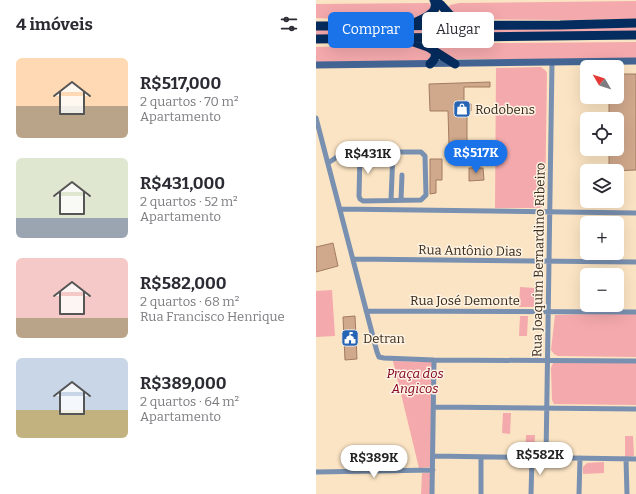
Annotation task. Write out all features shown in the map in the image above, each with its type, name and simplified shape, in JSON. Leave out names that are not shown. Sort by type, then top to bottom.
[{"type":"highway","points":[[414,23],[431,15],[440,1],[447,12]]},
{"type":"highway","points":[[494,25],[636,23]]},
{"type":"highway","points":[[316,26],[328,26]]},
{"type":"highway","points":[[414,38],[636,35]]},
{"type":"highway","points":[[316,39],[328,39]]},
{"type":"highway","points":[[414,42],[428,47],[455,64]]},
{"type":"highway","points":[[430,64],[434,61],[436,56],[435,52]]},
{"type":"main road","points":[[316,65],[636,61]]},
{"type":"street","name":"Rua Joaquim Bernardino Ribeiro","points":[[546,458],[552,62]]},
{"type":"street","points":[[316,118],[379,356],[384,358],[434,360],[636,361]]},
{"type":"street","points":[[328,162],[340,155],[393,152],[421,152],[425,156],[426,196],[421,200],[363,201],[359,196],[360,154]]},
{"type":"street","points":[[391,200],[393,152]]},
{"type":"street","points":[[401,200],[402,175]]},
{"type":"street","points":[[340,209],[636,213]]},
{"type":"street","name":"Rua Antônio Dias","points":[[353,259],[636,262]]},
{"type":"street","name":"Rua José Demonte","points":[[366,311],[636,312]]},
{"type":"street","points":[[432,494],[434,360]]},
{"type":"street","points":[[434,407],[636,410]]},
{"type":"street","points":[[433,456],[636,459]]},
{"type":"street","points":[[481,457],[481,494]]},
{"type":"street","points":[[531,494],[532,458]]},
{"type":"street","points":[[579,494],[580,458]]},
{"type":"street","points":[[626,459],[627,494]]},
{"type":"street","points":[[316,472],[433,470]]},
{"type":"green space","points":[[636,1],[636,19],[494,19],[494,12],[453,12],[448,8],[450,5],[459,3]]},
{"type":"green space","points":[[429,3],[432,8],[426,12],[422,12],[422,15],[418,18],[414,18],[414,12],[328,12],[328,19],[316,18],[316,4]]},
{"type":"green space","points":[[636,26],[636,32],[494,33],[494,27]]},
{"type":"green space","points":[[414,27],[422,27],[422,34],[414,34]]},
{"type":"green space","points":[[316,28],[328,28],[328,35],[316,35]]},
{"type":"green space","points":[[636,42],[636,59],[449,58],[437,48],[494,48],[494,43]]},
{"type":"green space","points":[[414,44],[433,54],[427,61],[316,62],[316,47],[414,48]]},
{"type":"green space","points":[[541,67],[547,73],[545,205],[539,208],[495,208],[496,68]]},
{"type":"green space","points":[[520,287],[535,288],[535,307],[519,307]]},
{"type":"green space","points":[[332,290],[335,336],[316,337],[316,291]]},
{"type":"green space","points":[[636,314],[636,357],[558,356],[554,354],[551,350],[555,315]]},
{"type":"green space","points":[[520,316],[528,316],[527,336],[519,336]]},
{"type":"green space","name":"Praça dos Angicos","points":[[393,361],[432,362],[431,467],[419,468]]},
{"type":"green space","points":[[553,363],[636,363],[636,405],[554,404],[552,400],[551,368]]},
{"type":"green space","points":[[503,413],[511,413],[510,434],[502,433]]},
{"type":"green space","points":[[526,435],[535,435],[534,454],[525,454]]},
{"type":"green space","points":[[625,436],[633,436],[634,456],[625,457]]},
{"type":"green space","points":[[604,462],[604,473],[583,474],[583,467],[587,463]]},
{"type":"green space","points":[[422,473],[432,473],[432,494],[421,494]]},
{"type":"building","points":[[624,74],[636,74],[636,170],[624,170],[624,164],[609,164],[609,156],[624,156],[624,112],[609,112],[609,104],[624,104]]},
{"type":"building","points":[[490,82],[490,87],[464,87],[464,104],[471,104],[471,111],[467,111],[467,145],[449,145],[448,111],[430,111],[429,84]]},
{"type":"building","points":[[430,159],[442,159],[442,180],[436,180],[436,193],[430,194]]},
{"type":"building","points":[[469,168],[483,168],[484,180],[469,181]]},
{"type":"building","points":[[333,243],[338,266],[316,272],[316,247]]},
{"type":"building","name":"Detran","points":[[355,316],[357,359],[345,360],[343,317]]},
{"type":"place","name":"Rodobens","points":[[462,109]]},
{"type":"place","name":"Detran","points":[[350,338]]}]
